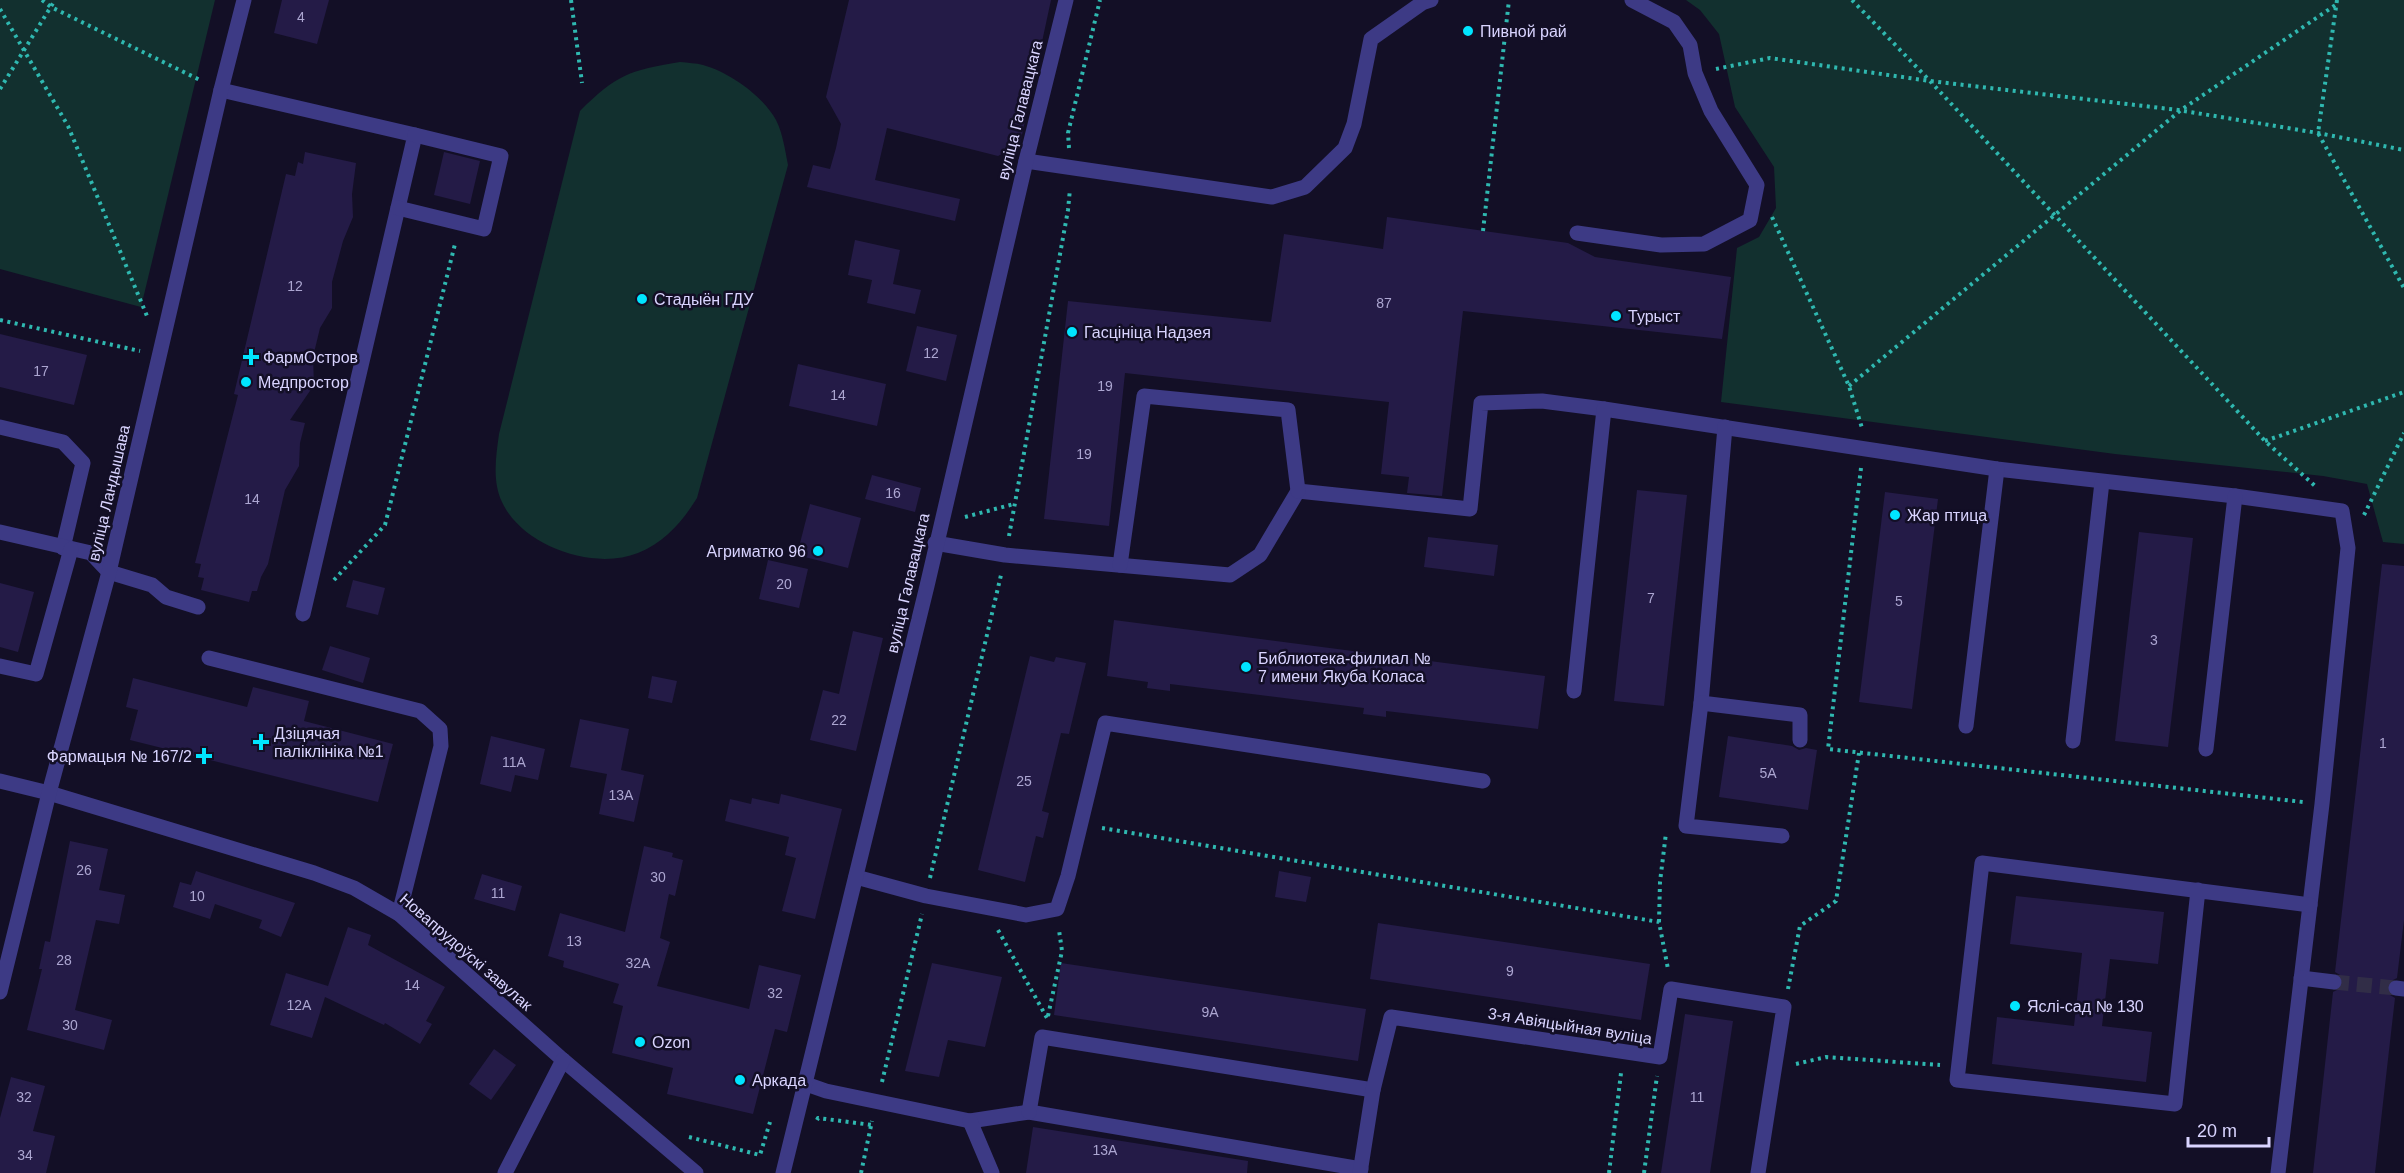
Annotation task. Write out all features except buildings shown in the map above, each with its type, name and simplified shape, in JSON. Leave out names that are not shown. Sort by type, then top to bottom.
[{"type":"street","name":"вуліца Ландышава","points":[[0,992],[49,793],[109,572],[244,0]]},
{"type":"street","name":"вуліца Галавацкага","points":[[783,1173],[1066,0]]},
{"type":"street","points":[[1026,161],[1272,197],[1305,187],[1345,148],[1354,123],[1371,39],[1422,3],[1431,0]]},
{"type":"street","points":[[1577,233],[1661,245],[1704,244],[1750,220],[1757,185],[1711,111],[1695,73],[1690,45],[1674,22],[1632,0]]},
{"type":"street","points":[[221,90],[501,156],[484,229],[398,207]]},
{"type":"street","points":[[303,614],[415,135]]},
{"type":"street","points":[[935,543],[1005,555],[1230,575],[1260,555],[1298,491],[1288,410],[1144,396],[1120,565]]},
{"type":"street","points":[[1298,491],[1470,509],[1481,404],[1542,401],[1997,469],[2235,496],[2342,511],[2348,548],[2322,804],[2278,1173]]},
{"type":"street","points":[[1574,691],[1604,409]]},
{"type":"street","points":[[0,427],[63,442],[83,463],[67,549],[36,674],[0,666]]},
{"type":"street","points":[[1725,427],[1701,703],[1686,826],[1782,836]]},
{"type":"street","points":[[1966,726],[1997,469]]},
{"type":"street","points":[[2073,741],[2102,482]]},
{"type":"street","points":[[2206,749],[2235,496]]},
{"type":"street","points":[[0,532],[91,553],[109,572],[152,585],[166,597],[198,607]]},
{"type":"street","points":[[209,658],[420,711],[440,729],[441,746],[399,914]]},
{"type":"street","points":[[1701,703],[1800,715],[1800,740]]},
{"type":"street","points":[[856,876],[926,896],[1026,915],[1057,909],[1068,876],[1105,723],[1483,781]]},
{"type":"street","name":"Новапрудоўскі завулак","points":[[0,781],[49,793],[314,873],[354,888],[399,914],[563,1060],[696,1173]]},
{"type":"street","points":[[2198,890],[2175,1104],[1957,1080],[1982,863],[2198,890],[2310,904]]},
{"type":"street","points":[[2301,978],[2334,982]]},
{"type":"street","points":[[1671,989],[1784,1007],[1758,1173]]},
{"type":"street","name":"3-я Авіяцыйная вуліца","points":[[1361,1171],[1373,1090],[1391,1017],[1660,1057],[1671,989]]},
{"type":"street","points":[[1029,1112],[1042,1037],[1373,1090]]},
{"type":"street","points":[[505,1173],[563,1060]]},
{"type":"street","points":[[806,1084],[826,1091],[970,1121],[1029,1112],[1361,1171]]},
{"type":"street","points":[[970,1121],[992,1173]]},
{"type":"path","points":[[42,0],[51,7],[221,90]]},
{"type":"path","points":[[0,89],[56,0]]},
{"type":"path","points":[[571,0],[582,83]]},
{"type":"path","points":[[861,1173],[1005,555],[1068,210],[1072,169],[1068,133],[1100,0]]},
{"type":"path","points":[[1484,231],[1509,0]]},
{"type":"path","points":[[1852,0],[2265,441],[2342,511],[2364,517],[2404,433]]},
{"type":"path","points":[[1849,386],[2181,110],[2337,2]]},
{"type":"path","points":[[2337,2],[2318,133],[2404,288]]},
{"type":"path","points":[[0,9],[68,126],[147,316],[145,326]]},
{"type":"path","points":[[1695,73],[1770,58],[1930,81],[2181,110],[2404,150]]},
{"type":"path","points":[[333,581],[385,525],[460,223]]},
{"type":"path","points":[[0,320],[138,351]]},
{"type":"path","points":[[2265,441],[2404,392]]},
{"type":"path","points":[[1828,749],[2322,804]]},
{"type":"path","points":[[1784,1007],[1796,956],[1800,926],[1836,902],[1859,753]]},
{"type":"path","points":[[1080,824],[1659,922],[1671,989]]},
{"type":"path","points":[[985,907],[1047,1018]]},
{"type":"path","points":[[1042,1037],[1062,951],[1057,909]]},
{"type":"path","points":[[1609,1173],[1624,1052]]},
{"type":"path","points":[[1644,1173],[1660,1057]]},
{"type":"path","points":[[1774,1069],[1826,1057],[1959,1066]]},
{"type":"path","points":[[815,1125],[818,1118],[872,1125]]},
{"type":"path","points":[[760,1155],[770,1122]]},
{"type":"green space","points":[[0,0],[215,0],[141,307],[0,269]]},
{"type":"green space","points":[[1686,0],[2404,0],[2404,544],[2383,542],[2367,484],[2323,476],[2115,454],[1721,402],[1737,248],[1759,237],[1776,208],[1774,167],[1735,107],[1719,34],[1700,10]]},
{"type":"green space","name":"Стадыён ГДУ","points":[[680,62],[700,64],[724,73],[763,102],[776,120],[788,165],[697,498],[665,537],[638,553],[620,558],[601,559],[580,556],[561,551],[542,542],[525,531],[512,518],[502,502],[497,486],[499,434],[580,111],[604,89],[625,76],[648,68]]},
{"type":"tunnel","points":[[2334,982],[2396,988]]},
{"type":"place","name":"Пивной рай","points":[[1468,31]]},
{"type":"place","name":"Стадыён ГДУ","points":[[642,299]]},
{"type":"place","name":"Турыст","points":[[1616,316]]},
{"type":"place","name":"Гасцініца Надзея","points":[[1072,332]]},
{"type":"place","name":"ФармОстров","points":[[251,357]]},
{"type":"place","name":"Медпростор","points":[[246,382]]},
{"type":"place","name":"Жар птица","points":[[1895,515]]},
{"type":"place","name":"Агриматко 96","points":[[818,551]]},
{"type":"place","name":"Библиотека-филиал № 7 имени Якуба Коласа","points":[[1246,667]]},
{"type":"place","name":"Дзіцячая паліклініка №1","points":[[261,742]]},
{"type":"place","name":"Фармацыя № 167/2","points":[[204,756]]},
{"type":"place","name":"Яслі-сад № 130","points":[[2015,1006]]},
{"type":"place","name":"Ozon","points":[[640,1042]]},
{"type":"place","name":"Аркада","points":[[740,1080]]}]
